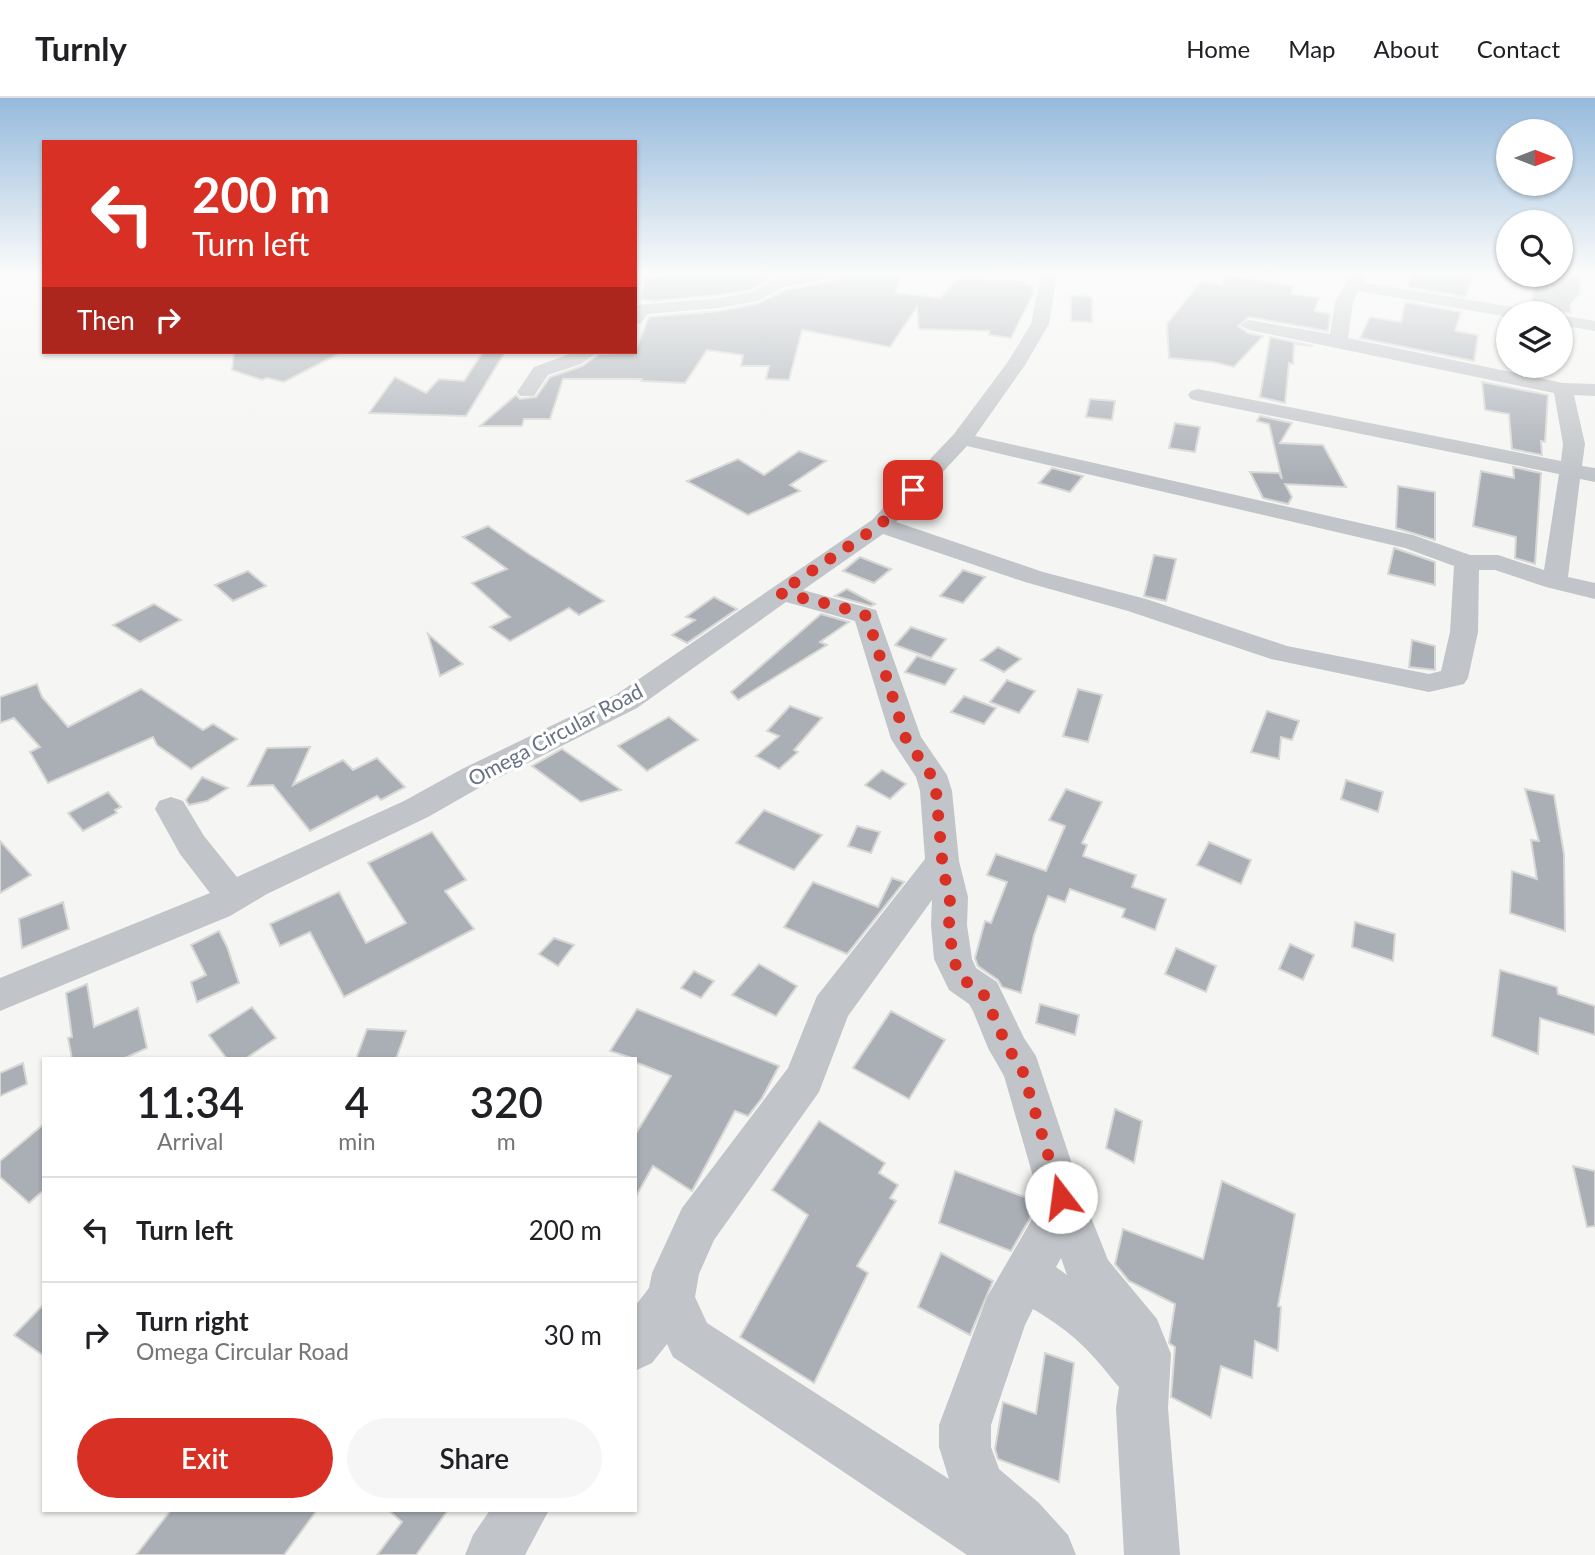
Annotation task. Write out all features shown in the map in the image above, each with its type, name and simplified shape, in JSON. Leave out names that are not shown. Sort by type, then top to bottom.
[{"type":"street","name":"Omega Circular Road","points":[[0,995],[205,911],[416,809],[473,777],[627,701],[880,525],[962,439],[1016,365],[1030,341]]},
{"type":"street","points":[[1338,341],[1563,389],[1595,390]]},
{"type":"street","points":[[527,391],[541,371],[585,354]]},
{"type":"street","points":[[1555,582],[1583,472],[1574,444],[1563,389]]},
{"type":"street","points":[[1198,395],[1583,472]]},
{"type":"street","points":[[962,439],[1413,542],[1467,562],[1499,563],[1555,582],[1595,591]]},
{"type":"street","points":[[880,525],[1034,578],[1137,605],[1281,653],[1429,683],[1454,678],[1464,632],[1467,562]]},
{"type":"street","points":[[779,593],[838,606],[867,616],[906,739],[931,775],[936,791],[942,861],[950,897],[949,925],[953,959],[962,979],[983,993],[1008,1048],[1022,1069],[1061,1197],[1091,1276],[1140,1336],[1146,1354],[1142,1420],[1152,1555]]},
{"type":"street","points":[[171,809],[192,845],[233,897]]},
{"type":"street","points":[[637,1343],[671,1298],[676,1273],[698,1224],[804,1079],[831,1008],[942,861]]},
{"type":"street","points":[[1048,1555],[1020,1522],[978,1486],[965,1447],[965,1425],[1004,1314],[1050,1232],[1061,1197]]},
{"type":"street","points":[[1030,1271],[1042,1287],[1084,1312],[1103,1328],[1137,1370],[1144,1385]]},
{"type":"street","points":[[671,1298],[678,1319],[690,1340],[1016,1555]]},
{"type":"street","points":[[493,1555],[521,1512]]},
{"type":"building","points":[[639,341],[799,341],[789,380],[766,379],[769,366],[741,366],[743,355],[707,350],[685,383],[641,381],[642,379],[563,379],[550,419],[524,419],[522,426],[480,426],[516,395],[520,399],[536,397],[550,377],[582,366],[599,354],[637,354]]},
{"type":"building","points":[[859,341],[894,341],[890,347]]},
{"type":"building","points":[[1168,341],[1258,341],[1234,367],[1169,358]]},
{"type":"building","points":[[1269,341],[1289,341],[1313,346],[1294,344],[1285,403],[1260,397]]},
{"type":"building","points":[[1375,341],[1477,341],[1474,361]]},
{"type":"building","points":[[234,354],[338,354],[284,382],[267,378],[262,380],[232,370]]},
{"type":"building","points":[[482,354],[504,354],[466,416],[369,413],[395,377],[426,393],[439,379],[464,381]]},
{"type":"building","points":[[1482,382],[1548,395],[1545,442],[1541,441],[1542,455],[1512,449],[1509,414],[1485,410]]},
{"type":"building","points":[[1090,399],[1115,401],[1112,420],[1086,417]]},
{"type":"building","points":[[1260,416],[1292,423],[1280,443],[1323,445],[1346,487],[1285,484],[1292,497],[1288,504],[1263,498],[1250,472],[1279,473],[1282,479],[1269,424],[1257,421]]},
{"type":"building","points":[[1175,423],[1200,427],[1195,452],[1169,448]]},
{"type":"building","points":[[799,451],[826,461],[790,485],[800,491],[748,515],[687,481],[738,459],[764,475]]},
{"type":"building","points":[[1513,467],[1541,473],[1535,564],[1515,558],[1516,537],[1473,526],[1481,471],[1514,478]]},
{"type":"building","points":[[1052,468],[1083,476],[1070,492],[1039,483]]},
{"type":"building","points":[[1398,486],[1435,492],[1435,540],[1396,528]]},
{"type":"building","points":[[488,526],[604,601],[579,615],[569,608],[510,641],[490,627],[510,617],[472,583],[507,569],[463,537]]},
{"type":"building","points":[[1394,548],[1435,562],[1435,585],[1388,574]]},
{"type":"building","points":[[1154,555],[1176,559],[1166,601],[1144,596]]},
{"type":"building","points":[[860,557],[891,569],[874,583],[843,571]]},
{"type":"building","points":[[963,570],[985,577],[963,603],[940,596]]},
{"type":"building","points":[[248,571],[266,586],[233,601],[215,585]]},
{"type":"building","points":[[847,589],[875,604],[871,606],[835,596]]},
{"type":"building","points":[[714,597],[737,609],[687,643],[672,635],[695,620],[686,617]]},
{"type":"building","points":[[154,604],[181,620],[140,642],[113,625]]},
{"type":"building","points":[[821,614],[849,622],[820,642],[827,645],[738,700],[731,692]]},
{"type":"building","points":[[911,627],[946,639],[931,658],[895,645]]},
{"type":"building","points":[[428,634],[463,664],[440,676]]},
{"type":"building","points":[[1412,640],[1435,646],[1435,670],[1409,667]]},
{"type":"building","points":[[998,647],[1021,659],[1004,672],[981,660]]},
{"type":"building","points":[[917,656],[956,669],[945,685],[905,672]]},
{"type":"building","points":[[1007,680],[1035,691],[1019,713],[990,702]]},
{"type":"building","points":[[37,684],[42,697],[68,727],[141,689],[203,730],[213,724],[237,739],[191,769],[157,745],[153,737],[48,783],[30,752],[40,747],[14,718],[0,723],[0,697]]},
{"type":"building","points":[[1078,689],[1102,695],[1088,742],[1063,736]]},
{"type":"building","points":[[964,696],[996,708],[984,724],[951,712]]},
{"type":"building","points":[[790,706],[822,718],[794,750],[798,752],[779,769],[756,756],[779,736],[767,731]]},
{"type":"building","points":[[1267,711],[1299,721],[1292,740],[1281,737],[1279,759],[1251,752]]},
{"type":"building","points":[[669,717],[698,740],[647,771],[618,746]]},
{"type":"building","points":[[310,747],[293,785],[343,760],[353,770],[377,758],[405,787],[381,800],[377,796],[310,831],[273,785],[248,786],[267,748]]},
{"type":"building","points":[[562,749],[621,790],[581,802],[532,766]]},
{"type":"building","points":[[882,770],[906,784],[890,799],[865,785]]},
{"type":"building","points":[[202,777],[228,788],[207,801],[189,805],[186,800]]},
{"type":"building","points":[[1346,780],[1383,792],[1378,812],[1341,799]]},
{"type":"building","points":[[1066,789],[1102,802],[1082,843],[1087,845],[1083,856],[1136,875],[1132,887],[1166,899],[1155,930],[1122,917],[1125,909],[1070,889],[1065,902],[1048,896],[1034,935],[1021,993],[1002,987],[998,980],[978,966],[975,958],[985,921],[991,923],[1007,882],[987,875],[996,854],[1046,871],[1065,826],[1049,820]]},
{"type":"building","points":[[1525,789],[1554,795],[1564,854],[1565,931],[1510,913],[1512,871],[1537,879],[1531,840],[1539,841]]},
{"type":"building","points":[[108,792],[121,807],[115,810],[117,813],[83,831],[68,813]]},
{"type":"building","points":[[764,810],[822,835],[794,870],[736,843]]},
{"type":"building","points":[[857,826],[880,832],[871,853],[848,846]]},
{"type":"building","points":[[432,832],[466,880],[445,891],[474,929],[344,997],[310,932],[280,946],[270,924],[339,892],[366,943],[406,923],[368,863]]},
{"type":"building","points":[[0,841],[31,875],[0,893]]},
{"type":"building","points":[[1209,842],[1251,860],[1241,884],[1197,865]]},
{"type":"building","points":[[892,878],[904,882],[847,954],[784,927],[813,882],[878,907]]},
{"type":"building","points":[[63,902],[69,929],[22,948],[19,919]]},
{"type":"building","points":[[1355,922],[1395,934],[1393,961],[1352,947]]},
{"type":"building","points":[[219,931],[239,983],[197,1002],[191,982],[206,975],[191,945]]},
{"type":"building","points":[[554,938],[574,945],[558,966],[539,954]]},
{"type":"building","points":[[1290,944],[1314,955],[1303,980],[1279,969]]},
{"type":"building","points":[[1176,948],[1216,966],[1206,992],[1165,974]]},
{"type":"building","points":[[759,964],[797,986],[776,1016],[732,995]]},
{"type":"building","points":[[1500,970],[1557,987],[1558,994],[1595,1006],[1595,1035],[1540,1018],[1538,1054],[1492,1036]]},
{"type":"building","points":[[694,971],[714,981],[701,998],[681,988]]},
{"type":"building","points":[[87,984],[94,1027],[138,1008],[147,1048],[127,1057],[72,1057],[68,1038],[72,1037],[66,993]]},
{"type":"building","points":[[1040,1004],[1079,1015],[1075,1035],[1036,1023]]},
{"type":"building","points":[[252,1007],[276,1038],[248,1057],[226,1057],[209,1035]]},
{"type":"building","points":[[637,1009],[779,1066],[762,1098],[748,1116],[735,1111],[692,1191],[653,1166],[637,1194],[637,1132],[671,1076],[637,1063],[637,1057],[610,1051]]},
{"type":"building","points":[[891,1011],[945,1040],[909,1099],[853,1068]]},
{"type":"building","points":[[367,1029],[406,1031],[397,1057],[357,1057]]},
{"type":"building","points":[[23,1063],[27,1084],[0,1096],[0,1073]]},
{"type":"building","points":[[1115,1109],[1142,1121],[1134,1163],[1106,1148]]},
{"type":"building","points":[[819,1121],[885,1163],[879,1173],[898,1185],[890,1198],[896,1201],[857,1266],[868,1273],[814,1383],[740,1337],[808,1215],[772,1190]]},
{"type":"building","points":[[42,1126],[42,1192],[29,1203],[0,1177],[0,1161]]},
{"type":"building","points":[[1573,1166],[1595,1171],[1595,1226],[1587,1227]]},
{"type":"building","points":[[955,1171],[1035,1201],[1029,1220],[1011,1251],[939,1223]]},
{"type":"building","points":[[1222,1181],[1295,1214],[1278,1306],[1281,1307],[1278,1351],[1255,1341],[1252,1378],[1221,1366],[1211,1418],[1171,1397],[1175,1347],[1169,1343],[1175,1304],[1129,1281],[1115,1264],[1123,1229],[1203,1259]]},
{"type":"building","points":[[941,1253],[993,1281],[970,1335],[918,1307]]},
{"type":"building","points":[[42,1306],[42,1355],[14,1335]]},
{"type":"building","points":[[1045,1353],[1074,1363],[1059,1482],[998,1459],[995,1449],[1003,1402],[1036,1414]]},
{"type":"building","points":[[169,1512],[316,1512],[284,1555],[136,1555]]},
{"type":"building","points":[[390,1512],[447,1512],[416,1555],[377,1555],[402,1522]]},
{"type":"route","points":[[913,490],[880,525],[779,593],[838,606],[867,616],[906,739],[931,775],[936,791],[943,870],[950,897],[948,912],[953,959],[962,979],[983,993],[990,1004],[1008,1048],[1022,1069],[1061,1197]]}]
